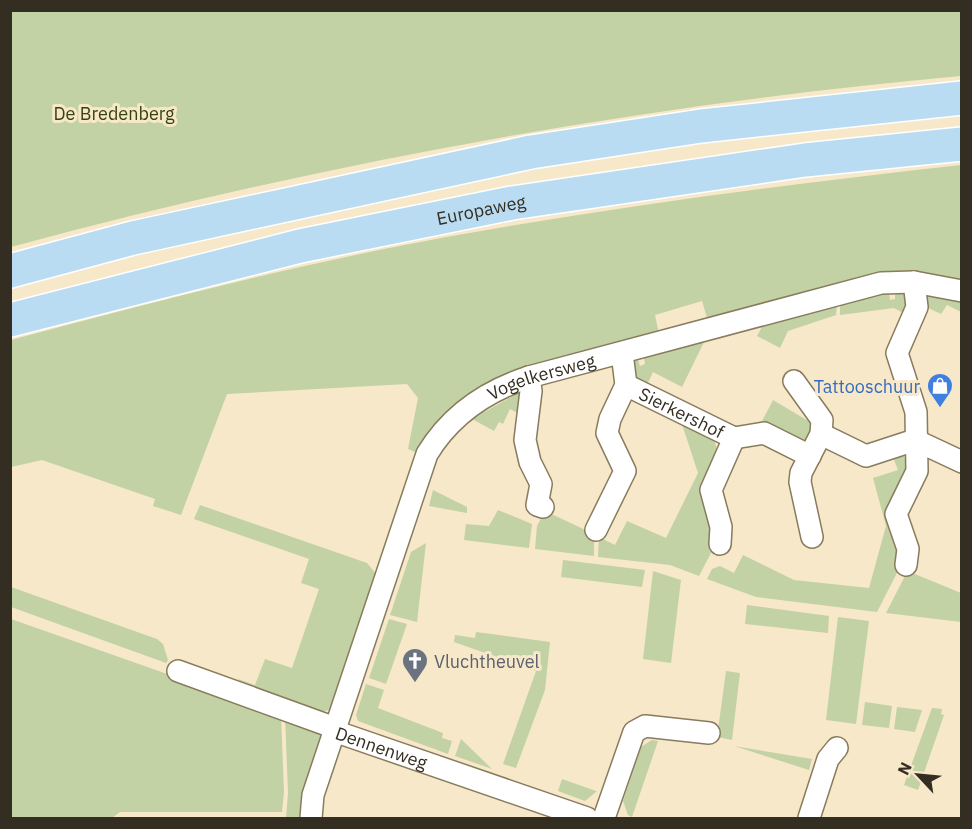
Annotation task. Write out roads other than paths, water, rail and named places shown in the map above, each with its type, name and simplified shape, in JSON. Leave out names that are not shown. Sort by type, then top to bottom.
[{"type":"highway","points":[[10,271],[144,235],[531,152],[701,126],[962,98]]},
{"type":"highway","name":"Europaweg","points":[[10,320],[300,246],[512,203],[805,160],[962,144]]},
{"type":"street","name":"Vogelkersweg","points":[[311,819],[313,795],[427,454],[439,434],[462,413],[504,386],[529,377],[881,283],[914,282],[962,291]]},
{"type":"street","points":[[906,565],[908,549],[896,514],[917,471],[916,411],[897,353],[917,307],[914,282]]},
{"type":"street","name":"Sierkershof","points":[[596,531],[625,471],[607,433],[610,419],[626,385],[622,353]]},
{"type":"street","points":[[529,377],[531,391],[525,440],[530,462],[541,484],[537,504],[543,507]]},
{"type":"street","points":[[794,381],[822,420],[821,434],[801,473],[800,482],[813,537]]},
{"type":"street","name":"Sierkershof","points":[[626,385],[734,438],[711,490],[711,497],[721,527],[720,544]]},
{"type":"street","points":[[734,438],[764,433],[810,456]]},
{"type":"street","points":[[821,434],[866,456],[915,440],[962,462]]},
{"type":"street","name":"Dennenweg","points":[[178,671],[327,725],[334,731],[587,819]]},
{"type":"street","points":[[604,819],[634,732],[645,726],[709,733]]},
{"type":"street","points":[[809,819],[828,759],[837,748]]},
{"type":"place","name":"Tattooschuur","points":[[940,409]]},
{"type":"place","name":"Vluchtheuvel","points":[[415,684]]},
{"type":"park label","name":"De Bredenberg","points":[[114,113]]}]
